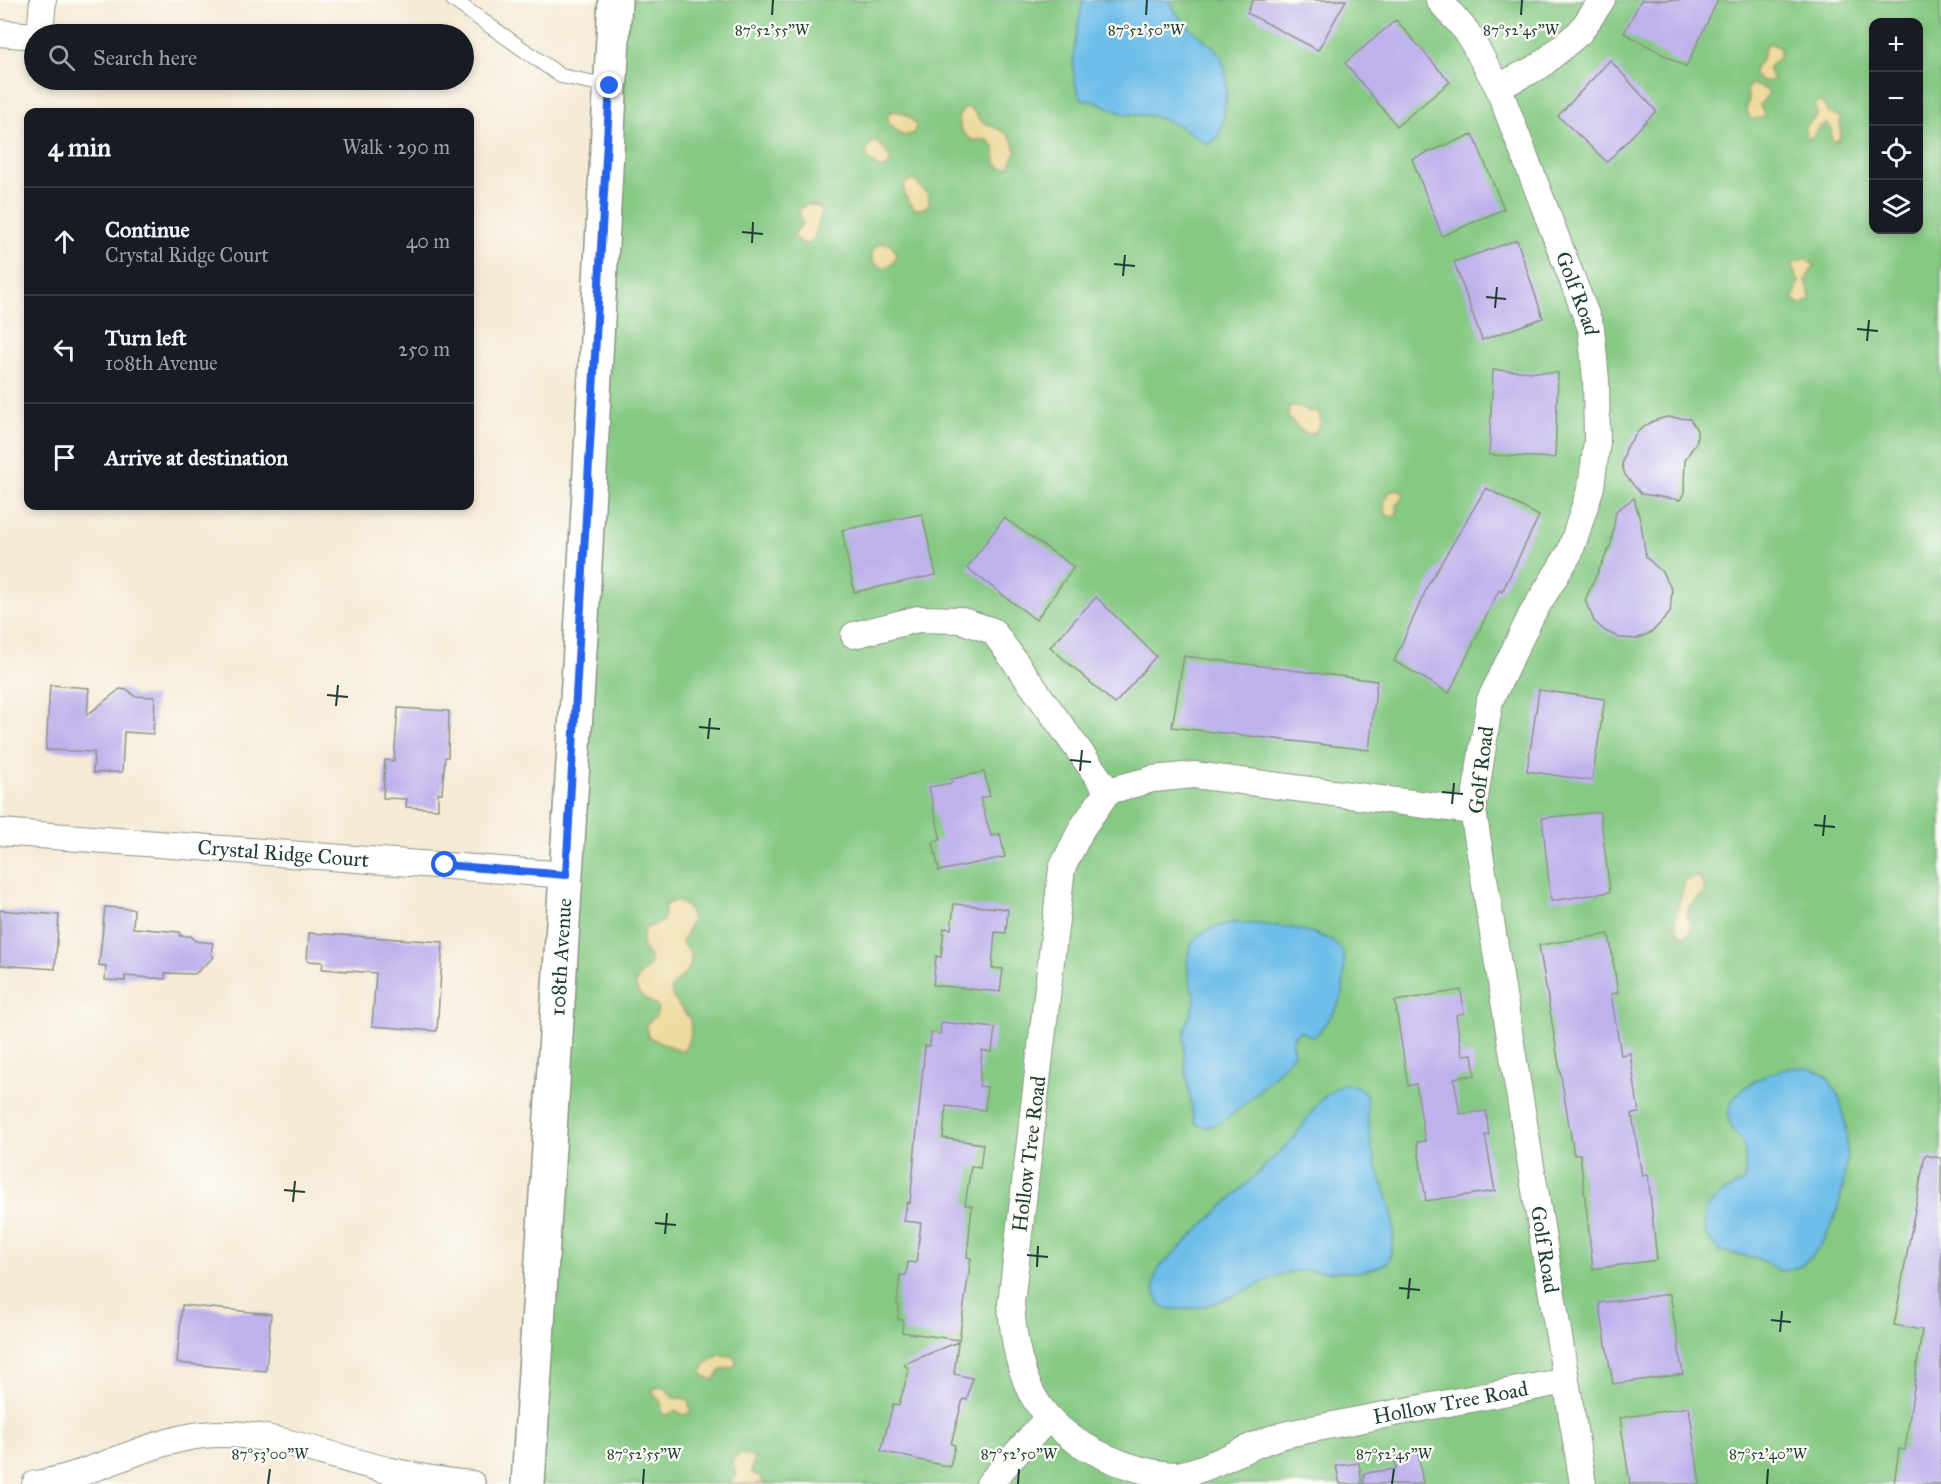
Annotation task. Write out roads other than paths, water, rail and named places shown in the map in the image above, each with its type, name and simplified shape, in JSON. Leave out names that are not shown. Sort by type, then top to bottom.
[{"type":"street","points":[[41,24],[43,0]]},
{"type":"street","name":"108th Avenue","points":[[528,1484],[566,875],[615,0]]},
{"type":"street","name":"Golf Road","points":[[1438,0],[1467,32],[1498,87],[1591,328],[1596,380],[1597,442],[1591,487],[1570,552],[1532,614],[1490,700],[1473,811],[1583,1484]]},
{"type":"street","points":[[1498,87],[1548,59],[1580,32],[1602,0]]},
{"type":"street","points":[[0,33],[24,35]]},
{"type":"street","points":[[854,634],[918,619],[960,620],[993,631],[1108,790],[1153,779],[1194,775],[1473,811]]},
{"type":"street","name":"Hollow Tree Road","points":[[1108,790],[1082,828],[1062,868],[1011,1303],[1014,1345],[1027,1386],[1047,1419],[1088,1451],[1137,1470],[1181,1479],[1284,1435],[1565,1381]]},
{"type":"street","name":"Crystal Ridge Court","points":[[0,832],[566,875]]},
{"type":"street","points":[[989,1484],[1047,1419]]},
{"type":"street","points":[[35,1484],[64,1480],[168,1442],[203,1435],[245,1436],[289,1443],[389,1471],[472,1484]]},
{"type":"lane","points":[[453,0],[561,76],[610,86]]},
{"type":"water","points":[[1083,0],[1170,0],[1182,20],[1217,51],[1225,69],[1226,100],[1220,132],[1215,140],[1207,144],[1180,126],[1153,116],[1124,114],[1099,103],[1082,99],[1074,78],[1074,51]]},
{"type":"water","points":[[1232,923],[1291,928],[1322,936],[1342,951],[1344,984],[1337,1008],[1316,1035],[1313,1037],[1300,1031],[1296,1033],[1292,1042],[1294,1054],[1261,1089],[1230,1116],[1215,1125],[1203,1127],[1194,1121],[1185,1064],[1185,1030],[1195,999],[1190,982],[1188,958],[1194,941],[1200,935]]},
{"type":"water","points":[[1789,1068],[1810,1068],[1831,1084],[1843,1109],[1847,1142],[1844,1178],[1836,1213],[1822,1242],[1803,1263],[1780,1271],[1757,1258],[1720,1251],[1706,1236],[1704,1217],[1708,1207],[1721,1194],[1743,1182],[1745,1177],[1744,1148],[1730,1124],[1729,1112],[1732,1102],[1738,1093],[1757,1080]]},
{"type":"water","points":[[1344,1084],[1356,1086],[1366,1094],[1372,1150],[1393,1216],[1394,1230],[1388,1262],[1365,1271],[1290,1272],[1210,1304],[1182,1309],[1163,1308],[1154,1289],[1159,1268],[1291,1141],[1326,1095]]}]
